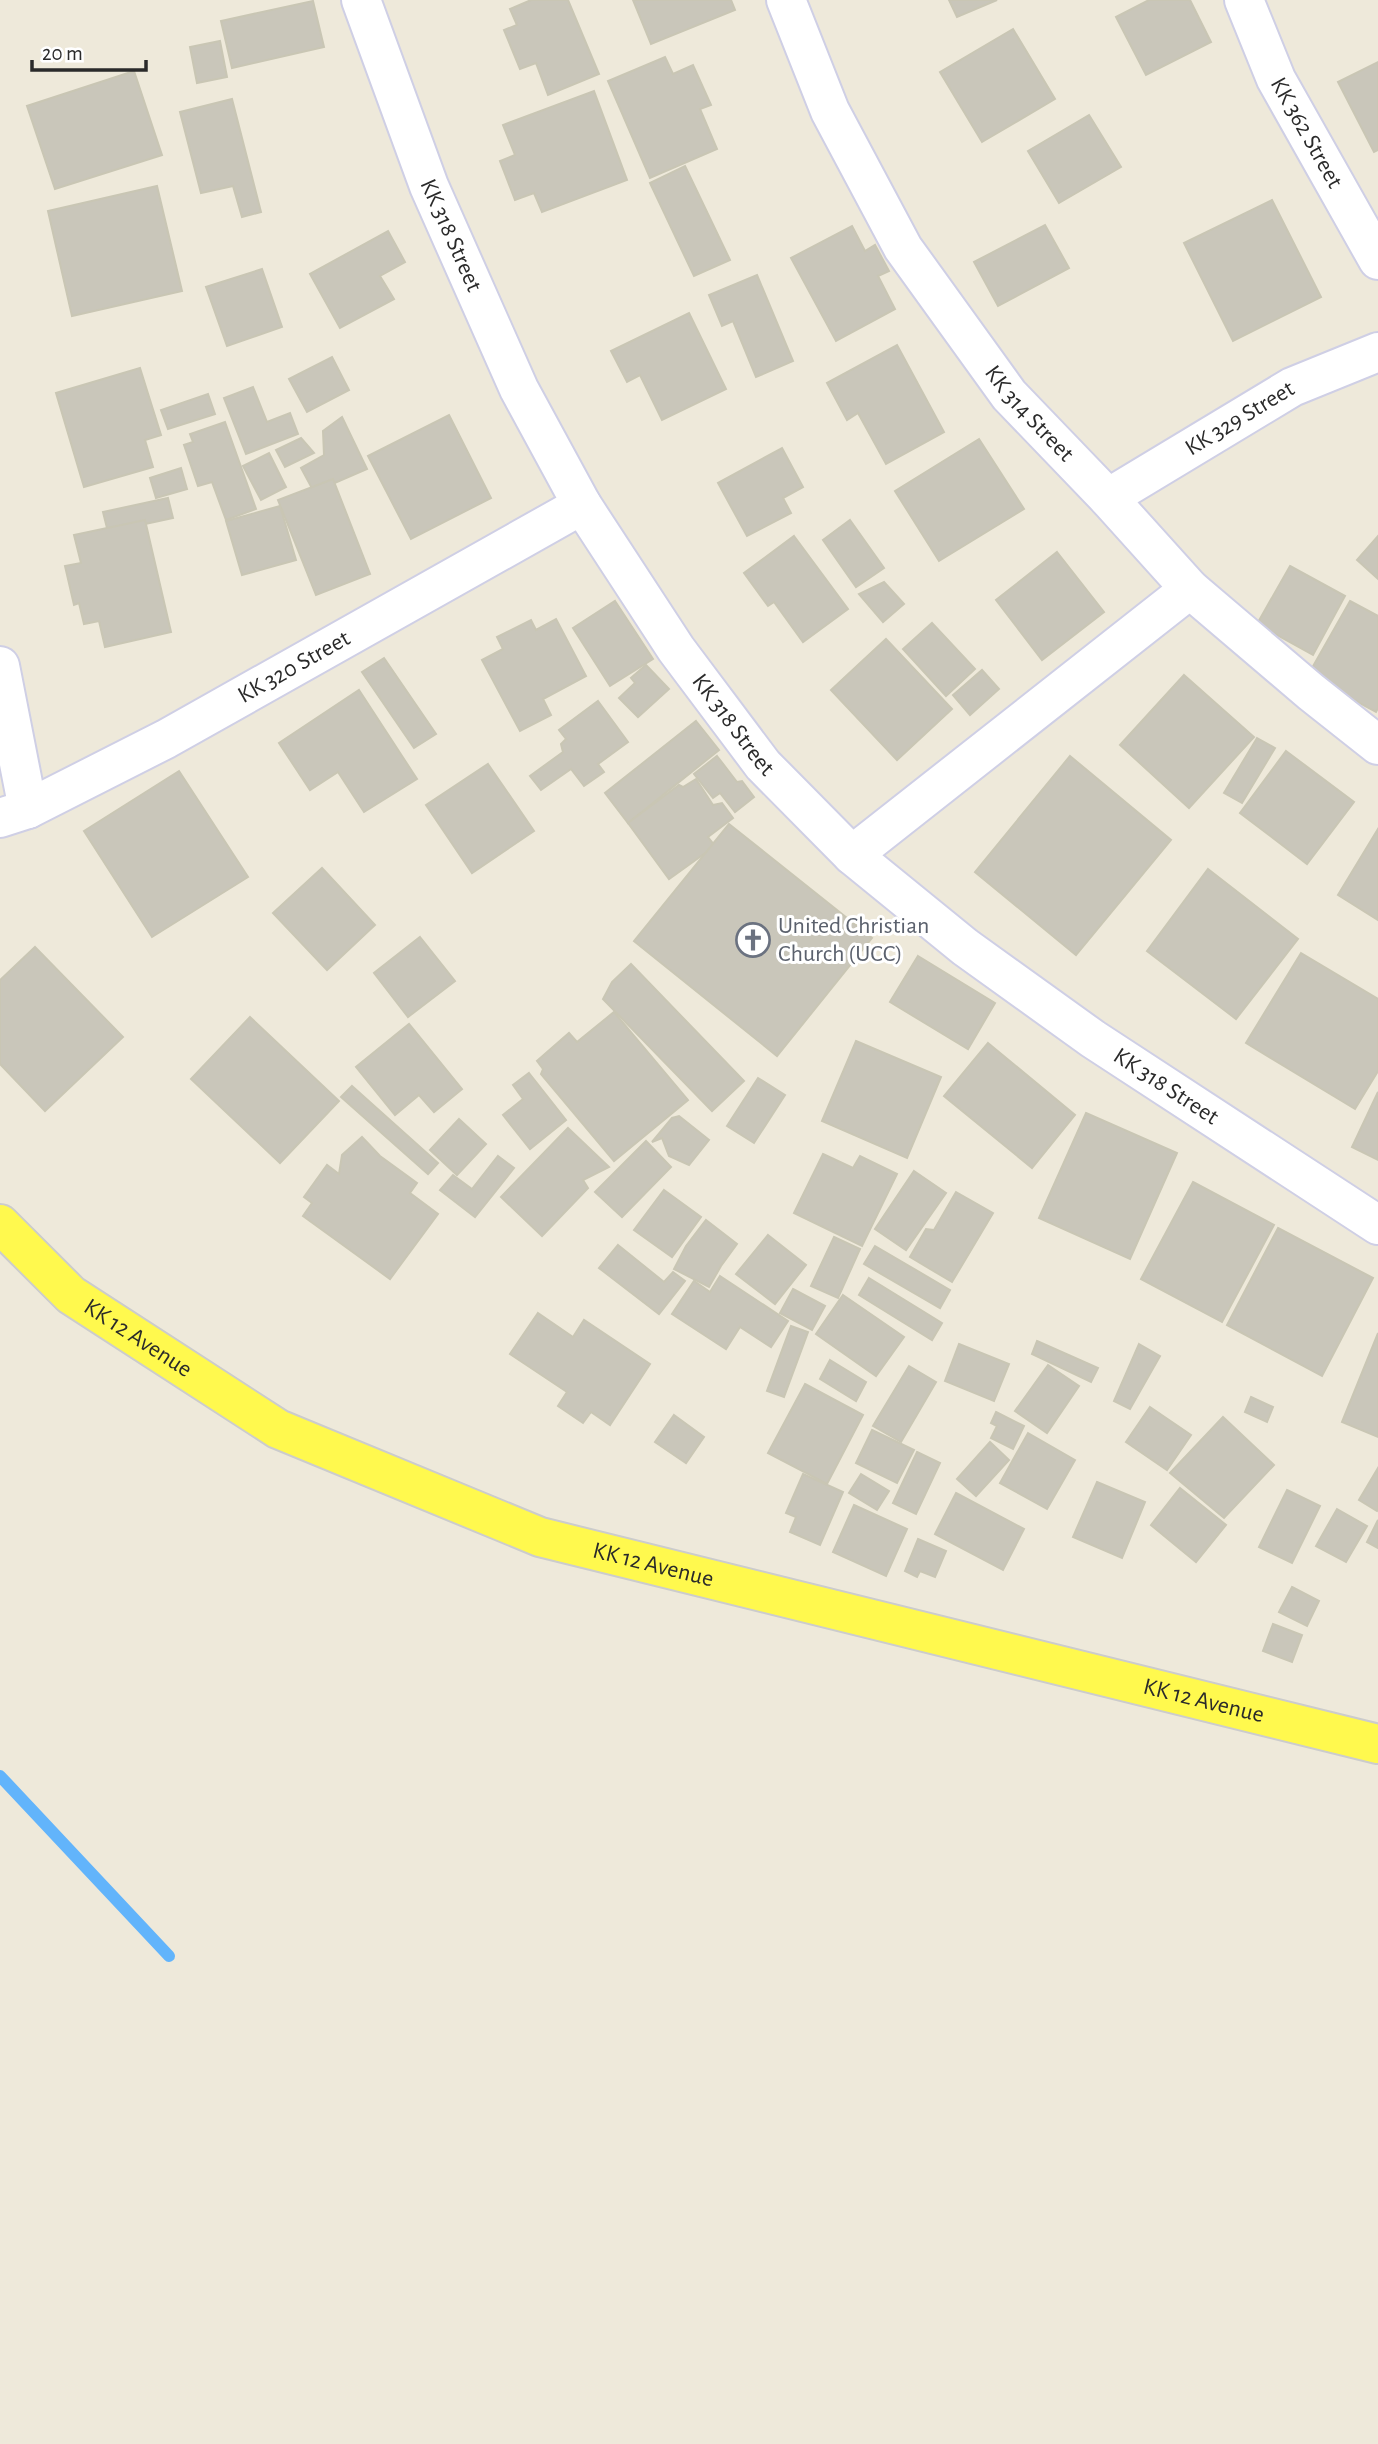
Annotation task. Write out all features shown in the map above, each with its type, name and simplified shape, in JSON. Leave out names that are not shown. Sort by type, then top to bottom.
[{"type":"main road","name":"KK 12 Avenue","points":[[0,1224],[71,1294],[278,1429],[540,1536],[1378,1744]]},
{"type":"street","name":"KK 318 Street","points":[[361,0],[429,186],[519,389],[582,505],[676,649],[763,765],[852,855],[965,947],[1093,1039],[1378,1225]]},
{"type":"street","name":"KK 314 Street","points":[[786,0],[830,111],[903,248],[1009,396],[1108,498],[1190,589],[1378,745]]},
{"type":"street","name":"KK 362 Street","points":[[1244,0],[1276,79],[1378,260]]},
{"type":"street","name":"KK 329 Street","points":[[1108,498],[1292,387],[1378,352]]},
{"type":"street","name":"KK 320 Street","points":[[14,814],[166,739],[582,505]]},
{"type":"street","points":[[852,855],[1190,589]]},
{"type":"street","points":[[0,666],[14,814]]},
{"type":"building","points":[[531,0],[568,0],[599,74],[548,95],[536,63],[520,69],[504,30],[517,25],[510,9]]},
{"type":"building","points":[[633,0],[731,0],[735,10],[651,44]]},
{"type":"building","points":[[949,0],[997,0],[957,17]]},
{"type":"building","points":[[1149,0],[1190,0],[1211,42],[1146,75],[1116,17]]},
{"type":"building","points":[[313,1],[324,47],[232,68],[221,21]]},
{"type":"building","points":[[1013,29],[1055,99],[982,142],[940,72]]},
{"type":"building","points":[[220,41],[227,77],[197,83],[190,47]]},
{"type":"building","points":[[665,57],[673,74],[693,65],[711,105],[700,109],[717,149],[650,178],[608,81]]},
{"type":"building","points":[[1378,62],[1378,150],[1374,152],[1338,82]]},
{"type":"building","points":[[134,71],[162,155],[55,189],[27,106]]},
{"type":"building","points":[[594,91],[627,180],[542,212],[534,193],[515,200],[500,161],[515,155],[503,125]]},
{"type":"building","points":[[232,99],[261,212],[242,217],[233,186],[201,193],[180,112]]},
{"type":"building","points":[[1089,115],[1121,167],[1059,203],[1028,151]]},
{"type":"building","points":[[685,166],[730,260],[694,276],[650,183]]},
{"type":"building","points":[[157,186],[182,291],[72,316],[48,211]]},
{"type":"building","points":[[1272,200],[1321,297],[1233,341],[1184,243]]},
{"type":"building","points":[[1045,225],[1069,268],[998,306],[974,262]]},
{"type":"building","points":[[852,226],[865,251],[875,245],[889,271],[878,276],[895,309],[836,341],[791,258]]},
{"type":"building","points":[[388,231],[405,262],[380,276],[394,299],[340,328],[310,274]]},
{"type":"building","points":[[262,269],[282,327],[227,346],[206,287]]},
{"type":"building","points":[[757,275],[793,361],[756,377],[733,321],[722,326],[709,295]]},
{"type":"building","points":[[689,313],[726,389],[662,420],[640,375],[627,382],[611,351]]},
{"type":"building","points":[[897,345],[944,432],[886,464],[858,413],[847,420],[827,383]]},
{"type":"building","points":[[332,357],[349,390],[307,412],[289,379]]},
{"type":"building","points":[[140,368],[161,435],[145,440],[153,467],[84,487],[56,393]]},
{"type":"building","points":[[253,387],[267,422],[290,413],[298,434],[246,454],[224,398]]},
{"type":"building","points":[[208,394],[215,414],[168,429],[161,410]]},
{"type":"building","points":[[449,415],[491,498],[411,539],[368,456]]},
{"type":"building","points":[[342,417],[367,469],[314,492],[301,468],[324,455],[323,431]]},
{"type":"building","points":[[225,422],[256,509],[226,520],[212,482],[198,486],[184,445],[193,442],[190,434]]},
{"type":"building","points":[[301,438],[314,453],[285,467],[276,450]]},
{"type":"building","points":[[979,439],[1024,509],[939,561],[895,491]]},
{"type":"building","points":[[782,448],[803,487],[783,498],[791,513],[747,536],[718,483]]},
{"type":"building","points":[[269,453],[286,487],[261,500],[243,466]]},
{"type":"building","points":[[181,468],[187,489],[156,498],[150,478]]},
{"type":"building","points":[[333,479],[370,574],[316,595],[278,500]]},
{"type":"building","points":[[168,498],[173,518],[108,532],[103,512]]},
{"type":"building","points":[[280,506],[296,560],[242,575],[226,521]]},
{"type":"building","points":[[145,520],[171,632],[105,647],[99,621],[84,624],[79,603],[74,605],[65,566],[81,563],[74,535]]},
{"type":"building","points":[[850,520],[884,568],[856,587],[823,540]]},
{"type":"building","points":[[794,536],[848,609],[803,642],[774,602],[768,606],[744,573]]},
{"type":"building","points":[[1378,536],[1378,579],[1357,560]]},
{"type":"building","points":[[1057,552],[1104,612],[1042,660],[996,600]]},
{"type":"building","points":[[1290,566],[1345,596],[1313,655],[1257,624]]},
{"type":"building","points":[[884,582],[904,604],[883,622],[859,594]]},
{"type":"building","points":[[615,601],[653,659],[610,686],[573,628]]},
{"type":"building","points":[[1350,601],[1378,616],[1376,712],[1308,675]]},
{"type":"building","points":[[556,619],[586,676],[543,699],[551,715],[520,731],[482,660],[503,649],[497,637],[531,620],[536,630]]},
{"type":"building","points":[[932,623],[975,669],[946,696],[903,649]]},
{"type":"building","points":[[886,639],[952,709],[897,760],[831,690]]},
{"type":"building","points":[[384,658],[436,734],[414,748],[362,672]]},
{"type":"building","points":[[646,665],[669,689],[638,717],[619,698],[635,683],[631,678]]},
{"type":"building","points":[[982,670],[999,689],[970,715],[953,695]]},
{"type":"building","points":[[1184,675],[1254,737],[1189,808],[1120,745]]},
{"type":"building","points":[[359,690],[417,779],[364,812],[338,772],[310,790],[279,743]]},
{"type":"building","points":[[598,701],[628,742],[598,764],[604,772],[584,786],[571,769],[541,790],[530,776],[563,752],[561,744],[566,739],[559,730]]},
{"type":"building","points":[[696,721],[719,750],[628,823],[605,793]]},
{"type":"building","points":[[1257,738],[1275,748],[1242,803],[1224,793]]},
{"type":"building","points":[[1286,751],[1354,802],[1307,864],[1240,813]]},
{"type":"building","points":[[717,756],[737,782],[742,781],[754,797],[735,812],[720,793],[713,798],[694,774]]},
{"type":"building","points":[[1070,756],[1171,840],[1076,955],[975,872]]},
{"type":"building","points":[[488,764],[534,831],[472,873],[426,805]]},
{"type":"building","points":[[179,771],[248,877],[152,937],[84,831]]},
{"type":"building","points":[[696,779],[713,805],[722,803],[733,818],[708,837],[715,846],[669,879],[628,823],[679,785],[683,787]]},
{"type":"building","name":"United Christian Church (UCC)","points":[[729,824],[872,938],[777,1056],[634,941]]},
{"type":"building","points":[[1378,829],[1378,920],[1338,895]]},
{"type":"building","points":[[322,868],[375,925],[327,970],[273,913]]},
{"type":"building","points":[[1208,869],[1298,939],[1236,1019],[1147,951]]},
{"type":"building","points":[[420,937],[455,981],[408,1017],[374,973]]},
{"type":"building","points":[[35,947],[123,1037],[45,1111],[0,1064],[0,980]]},
{"type":"building","points":[[1301,953],[1378,999],[1378,1071],[1355,1109],[1246,1043]]},
{"type":"building","points":[[918,956],[995,1003],[968,1049],[890,1002]]},
{"type":"building","points":[[631,964],[744,1081],[712,1111],[603,999],[612,982]]},
{"type":"building","points":[[614,1012],[688,1100],[614,1161],[541,1074],[543,1069],[537,1061],[569,1033],[577,1042]]},
{"type":"building","points":[[250,1017],[339,1101],[280,1163],[191,1079]]},
{"type":"building","points":[[409,1024],[462,1089],[434,1112],[419,1095],[395,1115],[356,1067]]},
{"type":"building","points":[[856,1041],[941,1077],[907,1158],[822,1121]]},
{"type":"building","points":[[988,1043],[1075,1115],[1032,1168],[944,1096]]},
{"type":"building","points":[[529,1073],[566,1120],[530,1149],[503,1115],[523,1099],[513,1085]]},
{"type":"building","points":[[758,1078],[785,1095],[754,1143],[727,1126]]},
{"type":"building","points":[[352,1086],[438,1163],[428,1174],[341,1097]]},
{"type":"building","points":[[1378,1092],[1378,1160],[1352,1147]]},
{"type":"building","points":[[1086,1113],[1177,1153],[1130,1259],[1039,1218]]},
{"type":"building","points":[[679,1116],[709,1140],[689,1165],[669,1156],[662,1138],[652,1142],[672,1118]]},
{"type":"building","points":[[459,1119],[486,1144],[457,1175],[430,1150]]},
{"type":"building","points":[[568,1128],[609,1167],[583,1180],[588,1188],[542,1236],[501,1197]]},
{"type":"building","points":[[362,1137],[380,1156],[417,1183],[410,1193],[438,1214],[390,1279],[303,1216],[312,1203],[304,1197],[327,1165],[339,1174],[342,1155]]},
{"type":"building","points":[[646,1141],[671,1167],[622,1217],[595,1192]]},
{"type":"building","points":[[823,1154],[853,1168],[860,1156],[897,1174],[862,1246],[794,1213]]},
{"type":"building","points":[[498,1156],[514,1168],[475,1217],[440,1190],[453,1175],[472,1189]]},
{"type":"building","points":[[914,1171],[946,1193],[906,1250],[875,1229]]},
{"type":"building","points":[[1193,1182],[1274,1225],[1222,1322],[1141,1279]]},
{"type":"building","points":[[664,1190],[701,1217],[672,1257],[634,1230]]},
{"type":"building","points":[[956,1192],[993,1213],[952,1282],[910,1257],[926,1229],[934,1230]]},
{"type":"building","points":[[706,1220],[737,1244],[709,1287],[674,1269],[686,1246]]},
{"type":"building","points":[[1278,1228],[1373,1278],[1322,1376],[1227,1325]]},
{"type":"building","points":[[768,1235],[806,1265],[775,1304],[736,1274]]},
{"type":"building","points":[[834,1237],[860,1249],[838,1298],[811,1286]]},
{"type":"building","points":[[618,1245],[664,1282],[673,1272],[685,1281],[659,1314],[599,1268]]},
{"type":"building","points":[[875,1246],[950,1290],[940,1308],[864,1264]]},
{"type":"building","points":[[720,1276],[788,1321],[771,1347],[740,1327],[726,1349],[672,1314],[694,1281],[710,1292]]},
{"type":"building","points":[[869,1278],[942,1323],[932,1340],[859,1295]]},
{"type":"building","points":[[793,1289],[825,1306],[812,1330],[780,1313]]},
{"type":"building","points":[[843,1295],[904,1337],[876,1376],[816,1334]]},
{"type":"building","points":[[538,1313],[573,1337],[584,1320],[650,1364],[610,1425],[591,1412],[583,1423],[558,1406],[567,1392],[510,1354]]},
{"type":"building","points":[[791,1326],[808,1332],[784,1397],[767,1391]]},
{"type":"building","points":[[1378,1333],[1378,1437],[1342,1422]]},
{"type":"building","points":[[1037,1341],[1098,1368],[1091,1382],[1032,1354]]},
{"type":"building","points":[[959,1344],[1009,1364],[994,1401],[945,1381]]},
{"type":"building","points":[[1139,1344],[1160,1356],[1130,1409],[1114,1401]]},
{"type":"building","points":[[830,1360],[866,1382],[856,1401],[820,1379]]},
{"type":"building","points":[[1048,1365],[1079,1386],[1047,1433],[1015,1411]]},
{"type":"building","points":[[909,1366],[936,1382],[901,1442],[873,1426]]},
{"type":"building","points":[[805,1384],[863,1415],[827,1484],[768,1453]]},
{"type":"building","points":[[1251,1397],[1273,1407],[1267,1422],[1245,1412]]},
{"type":"building","points":[[1150,1407],[1191,1435],[1167,1470],[1126,1442]]},
{"type":"building","points":[[996,1412],[1024,1426],[1013,1449],[991,1438],[997,1426],[991,1423]]},
{"type":"building","points":[[674,1415],[704,1437],[686,1463],[655,1442]]},
{"type":"building","points":[[1223,1417],[1274,1465],[1224,1518],[1170,1473]]},
{"type":"building","points":[[872,1430],[914,1450],[897,1483],[856,1463]]},
{"type":"building","points":[[1028,1433],[1075,1460],[1047,1509],[1000,1483]]},
{"type":"building","points":[[990,1442],[1009,1460],[976,1496],[957,1479]]},
{"type":"building","points":[[917,1452],[940,1463],[916,1514],[893,1503]]},
{"type":"building","points":[[1378,1468],[1378,1510],[1377,1511],[1359,1500]]},
{"type":"building","points":[[803,1474],[843,1492],[820,1545],[790,1532],[796,1517],[786,1513]]},
{"type":"building","points":[[861,1474],[889,1491],[877,1510],[849,1493]]},
{"type":"building","points":[[1097,1482],[1145,1502],[1122,1558],[1073,1537]]},
{"type":"building","points":[[1180,1488],[1226,1525],[1196,1562],[1151,1525]]},
{"type":"building","points":[[1287,1490],[1320,1506],[1292,1563],[1259,1547]]},
{"type":"building","points":[[956,1493],[1024,1529],[1003,1570],[935,1534]]},
{"type":"building","points":[[854,1505],[907,1529],[886,1576],[833,1552]]},
{"type":"building","points":[[1337,1509],[1367,1526],[1346,1562],[1316,1546]]},
{"type":"building","points":[[1378,1520],[1378,1548],[1367,1542]]},
{"type":"building","points":[[918,1539],[946,1551],[935,1577],[920,1571],[917,1577],[905,1571]]},
{"type":"building","points":[[1292,1587],[1319,1601],[1307,1626],[1279,1612]]},
{"type":"building","points":[[1273,1624],[1302,1635],[1292,1662],[1263,1651]]},
{"type":"waterway","points":[[0,1776],[169,1956]]},
{"type":"place","name":"United Christian Church (UCC)","points":[[753,940]]}]
